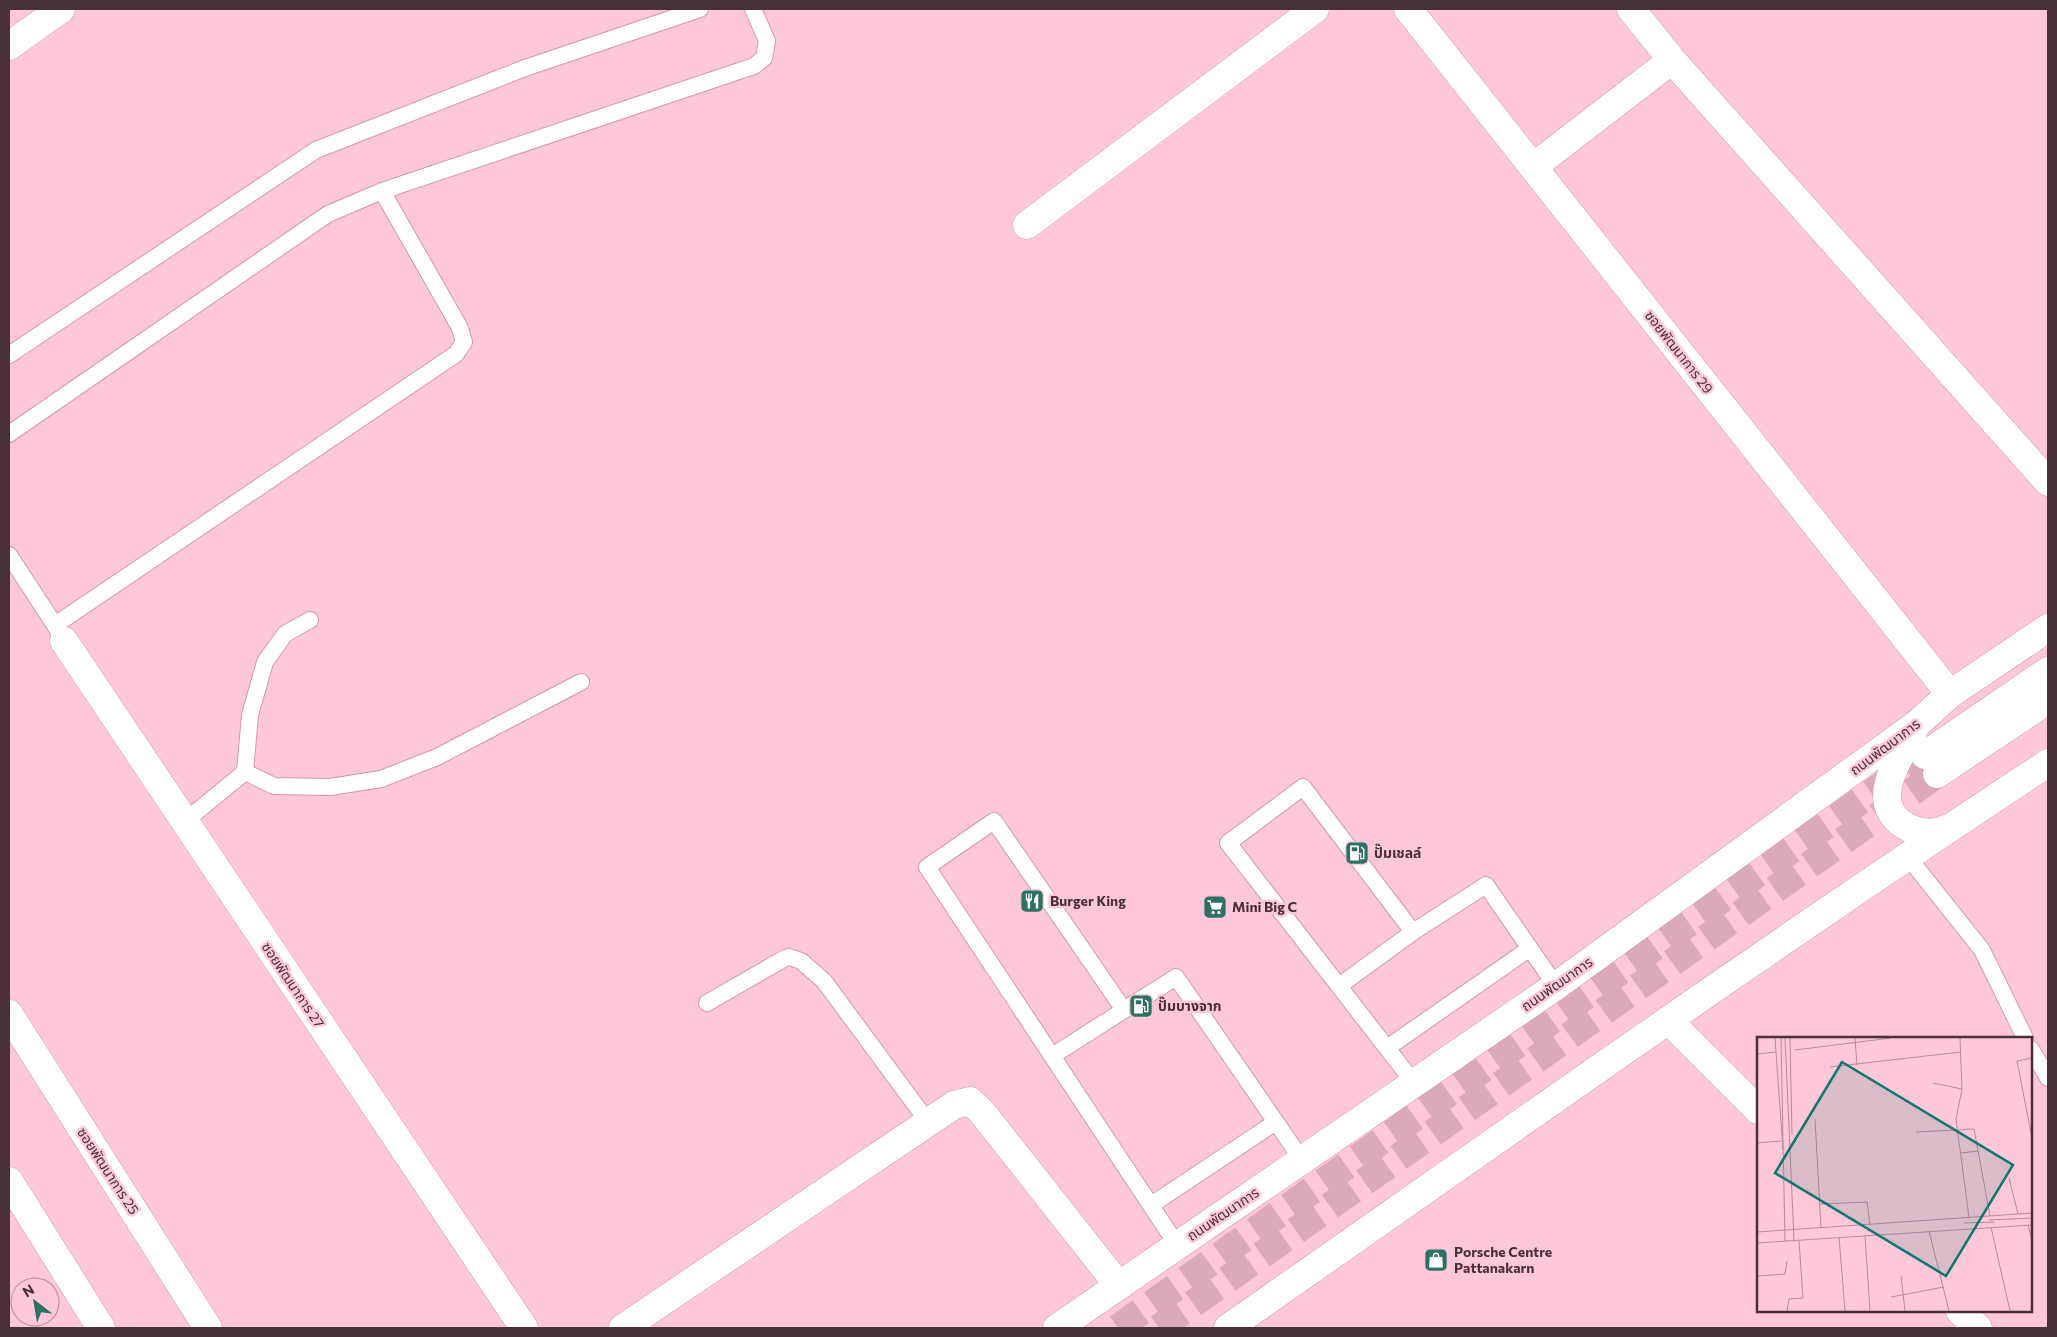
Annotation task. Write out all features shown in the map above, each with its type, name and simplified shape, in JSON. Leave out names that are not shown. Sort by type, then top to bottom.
[{"type":"street","points":[[9,46],[61,9]]},
{"type":"street","points":[[1027,226],[1315,9]]},
{"type":"street","name":"ซอยพัฒนาการ 29","points":[[1408,9],[1950,694]]},
{"type":"street","points":[[1631,9],[1672,60],[2048,482]]},
{"type":"street","points":[[1533,167],[1672,60]]},
{"type":"street","name":"ถนนพัฒนาการ","points":[[1057,1328],[1556,986],[1917,724],[1950,694],[2048,628]]},
{"type":"street","name":"ซอยพัฒนาการ 27","points":[[60,633],[184,822],[524,1328]]},
{"type":"street","points":[[2048,671],[1931,765],[2048,700]]},
{"type":"street","points":[[1917,724],[1889,775],[1887,788],[1888,802],[1894,815],[1904,825],[1916,831],[1930,833],[1956,824]]},
{"type":"street","points":[[1228,1328],[1908,856],[2048,763]]},
{"type":"street","name":"ซอยพัฒนาการ 25","points":[[9,1014],[208,1328]]},
{"type":"street","points":[[1669,1021],[1757,1109]]},
{"type":"street","points":[[623,1328],[928,1122],[954,1105],[970,1101],[981,1110],[1119,1286]]},
{"type":"street","points":[[9,1181],[100,1328]]},
{"type":"street","points":[[1961,1312],[1978,1328]]},
{"type":"lane","points":[[9,355],[316,150],[525,68],[700,9]]},
{"type":"lane","points":[[9,434],[328,214],[382,192],[754,66],[764,58],[767,42],[752,9]]},
{"type":"lane","points":[[9,556],[60,633],[456,354],[464,342],[460,328],[382,192]]},
{"type":"lane","points":[[184,822],[245,772],[250,715],[265,662],[285,634],[310,620]]},
{"type":"lane","points":[[245,772],[274,786],[330,787],[381,779],[437,757],[582,682]]},
{"type":"lane","points":[[1413,932],[1302,786],[1228,843],[1414,1083]]},
{"type":"lane","points":[[1124,1010],[994,821],[927,866],[1178,1245]]},
{"type":"lane","points":[[1908,856],[1982,950],[2025,1037]]},
{"type":"lane","points":[[1339,986],[1413,932],[1486,885],[1556,986]]},
{"type":"lane","points":[[1387,1048],[1530,949]]},
{"type":"lane","points":[[707,1003],[784,958],[789,957],[801,961],[824,981],[928,1122]]},
{"type":"lane","points":[[1052,1056],[1176,977],[1302,1160]]},
{"type":"lane","points":[[2032,1052],[2048,1078]]},
{"type":"lane","points":[[1151,1205],[1276,1122]]},
{"type":"tunnel","points":[[1118,1328],[1925,755]]},
{"type":"tunnel","points":[[1159,1328],[1937,774]]},
{"type":"place","name":"ปั๊มเชลล์","points":[[1357,853]]},
{"type":"place","name":"Burger King","points":[[1032,901]]},
{"type":"place","name":"Mini Big C","points":[[1215,907]]},
{"type":"place","name":"ปั๊มบางจาก","points":[[1141,1006]]},
{"type":"place","name":"Porsche Centre Pattanakarn","points":[[1436,1260]]}]
